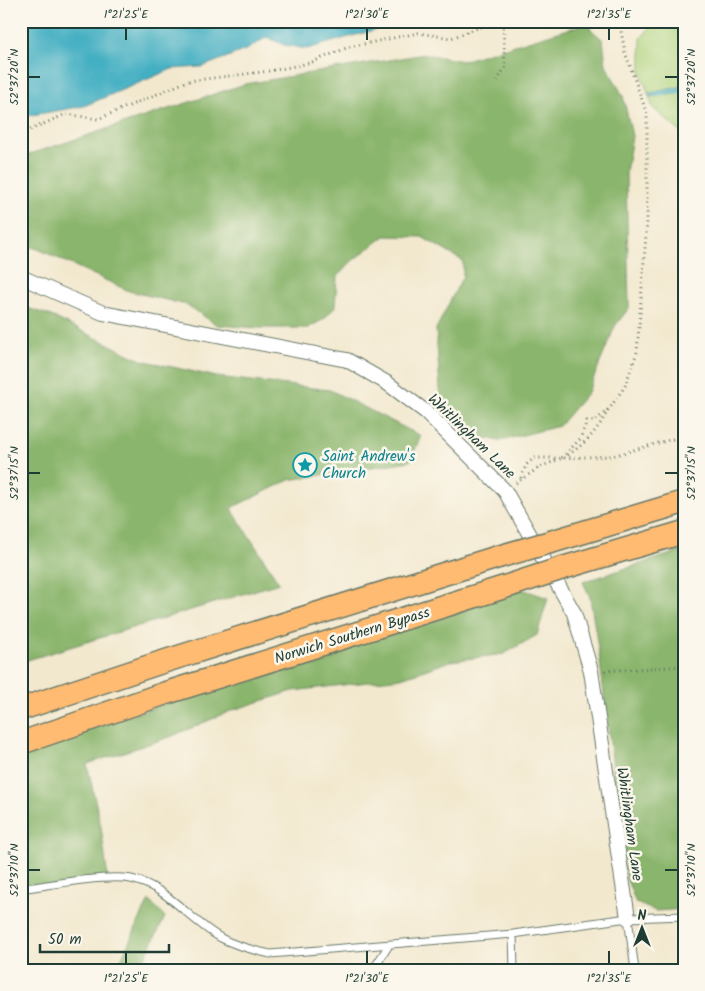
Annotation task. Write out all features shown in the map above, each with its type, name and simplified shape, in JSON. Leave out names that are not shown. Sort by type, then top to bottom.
[{"type":"highway","name":"Norwich Southern Bypass","points":[[21,709],[156,664],[498,557],[684,502]]},
{"type":"highway","name":"Norwich Southern Bypass","points":[[21,742],[166,693],[566,567],[684,532]]},
{"type":"street","name":"Whitlingham Lane","points":[[21,278],[103,313],[180,330],[347,360],[387,383],[426,412],[506,491],[574,613],[591,672],[628,918]]},
{"type":"lane","points":[[21,889],[108,879],[129,879],[148,884],[166,895],[222,938],[243,947],[270,954],[513,934],[628,918],[684,916]]},
{"type":"lane","points":[[628,918],[635,970]]},
{"type":"lane","points":[[513,934],[514,970]]},
{"type":"lane","points":[[373,970],[389,945]]},
{"type":"path","points":[[21,134],[66,114],[98,119],[188,82],[270,71],[310,63],[349,47],[418,33],[451,38],[494,22],[504,21],[505,68],[497,82]]},
{"type":"path","points":[[506,491],[540,467],[562,458],[580,447],[599,428],[625,386],[637,352],[647,222],[647,114],[625,52],[619,22],[634,24],[641,21]]},
{"type":"path","points":[[562,458],[580,439],[587,421],[595,421],[610,408]]},
{"type":"path","points":[[520,480],[526,465],[534,458],[612,456],[684,436]]},
{"type":"path","points":[[591,672],[684,666]]},
{"type":"green space","points":[[656,21],[684,21],[684,135],[653,108],[641,73],[641,38]]},
{"type":"green space","points":[[585,24],[603,40],[606,65],[623,96],[632,136],[626,172],[629,308],[615,326],[588,392],[559,426],[499,441],[482,437],[441,404],[436,329],[463,276],[463,261],[422,237],[385,236],[352,261],[337,277],[335,307],[324,319],[308,328],[259,328],[217,325],[187,305],[129,291],[38,249],[21,244],[21,157],[245,84],[425,54],[462,61]]},
{"type":"green space","points":[[21,306],[49,315],[141,360],[217,377],[330,390],[421,436],[410,461],[289,480],[231,508],[279,583],[21,662]]},
{"type":"green space","points":[[684,550],[684,909],[656,911],[636,903],[627,880],[599,654],[590,597],[583,582]]},
{"type":"green space","points":[[519,588],[548,598],[537,635],[504,654],[451,661],[401,678],[293,691],[233,710],[170,737],[87,764],[101,827],[108,879],[21,889],[21,751]]},
{"type":"green space","points":[[149,900],[165,917],[139,970],[116,970]]},
{"type":"water","points":[[21,21],[406,21],[307,49],[284,45],[267,37],[248,49],[202,67],[172,69],[84,106],[21,117]]},
{"type":"water","points":[[684,86],[684,93],[650,97],[649,93]]},
{"type":"place","name":"Saint Andrew's Church","points":[[305,465]]}]
